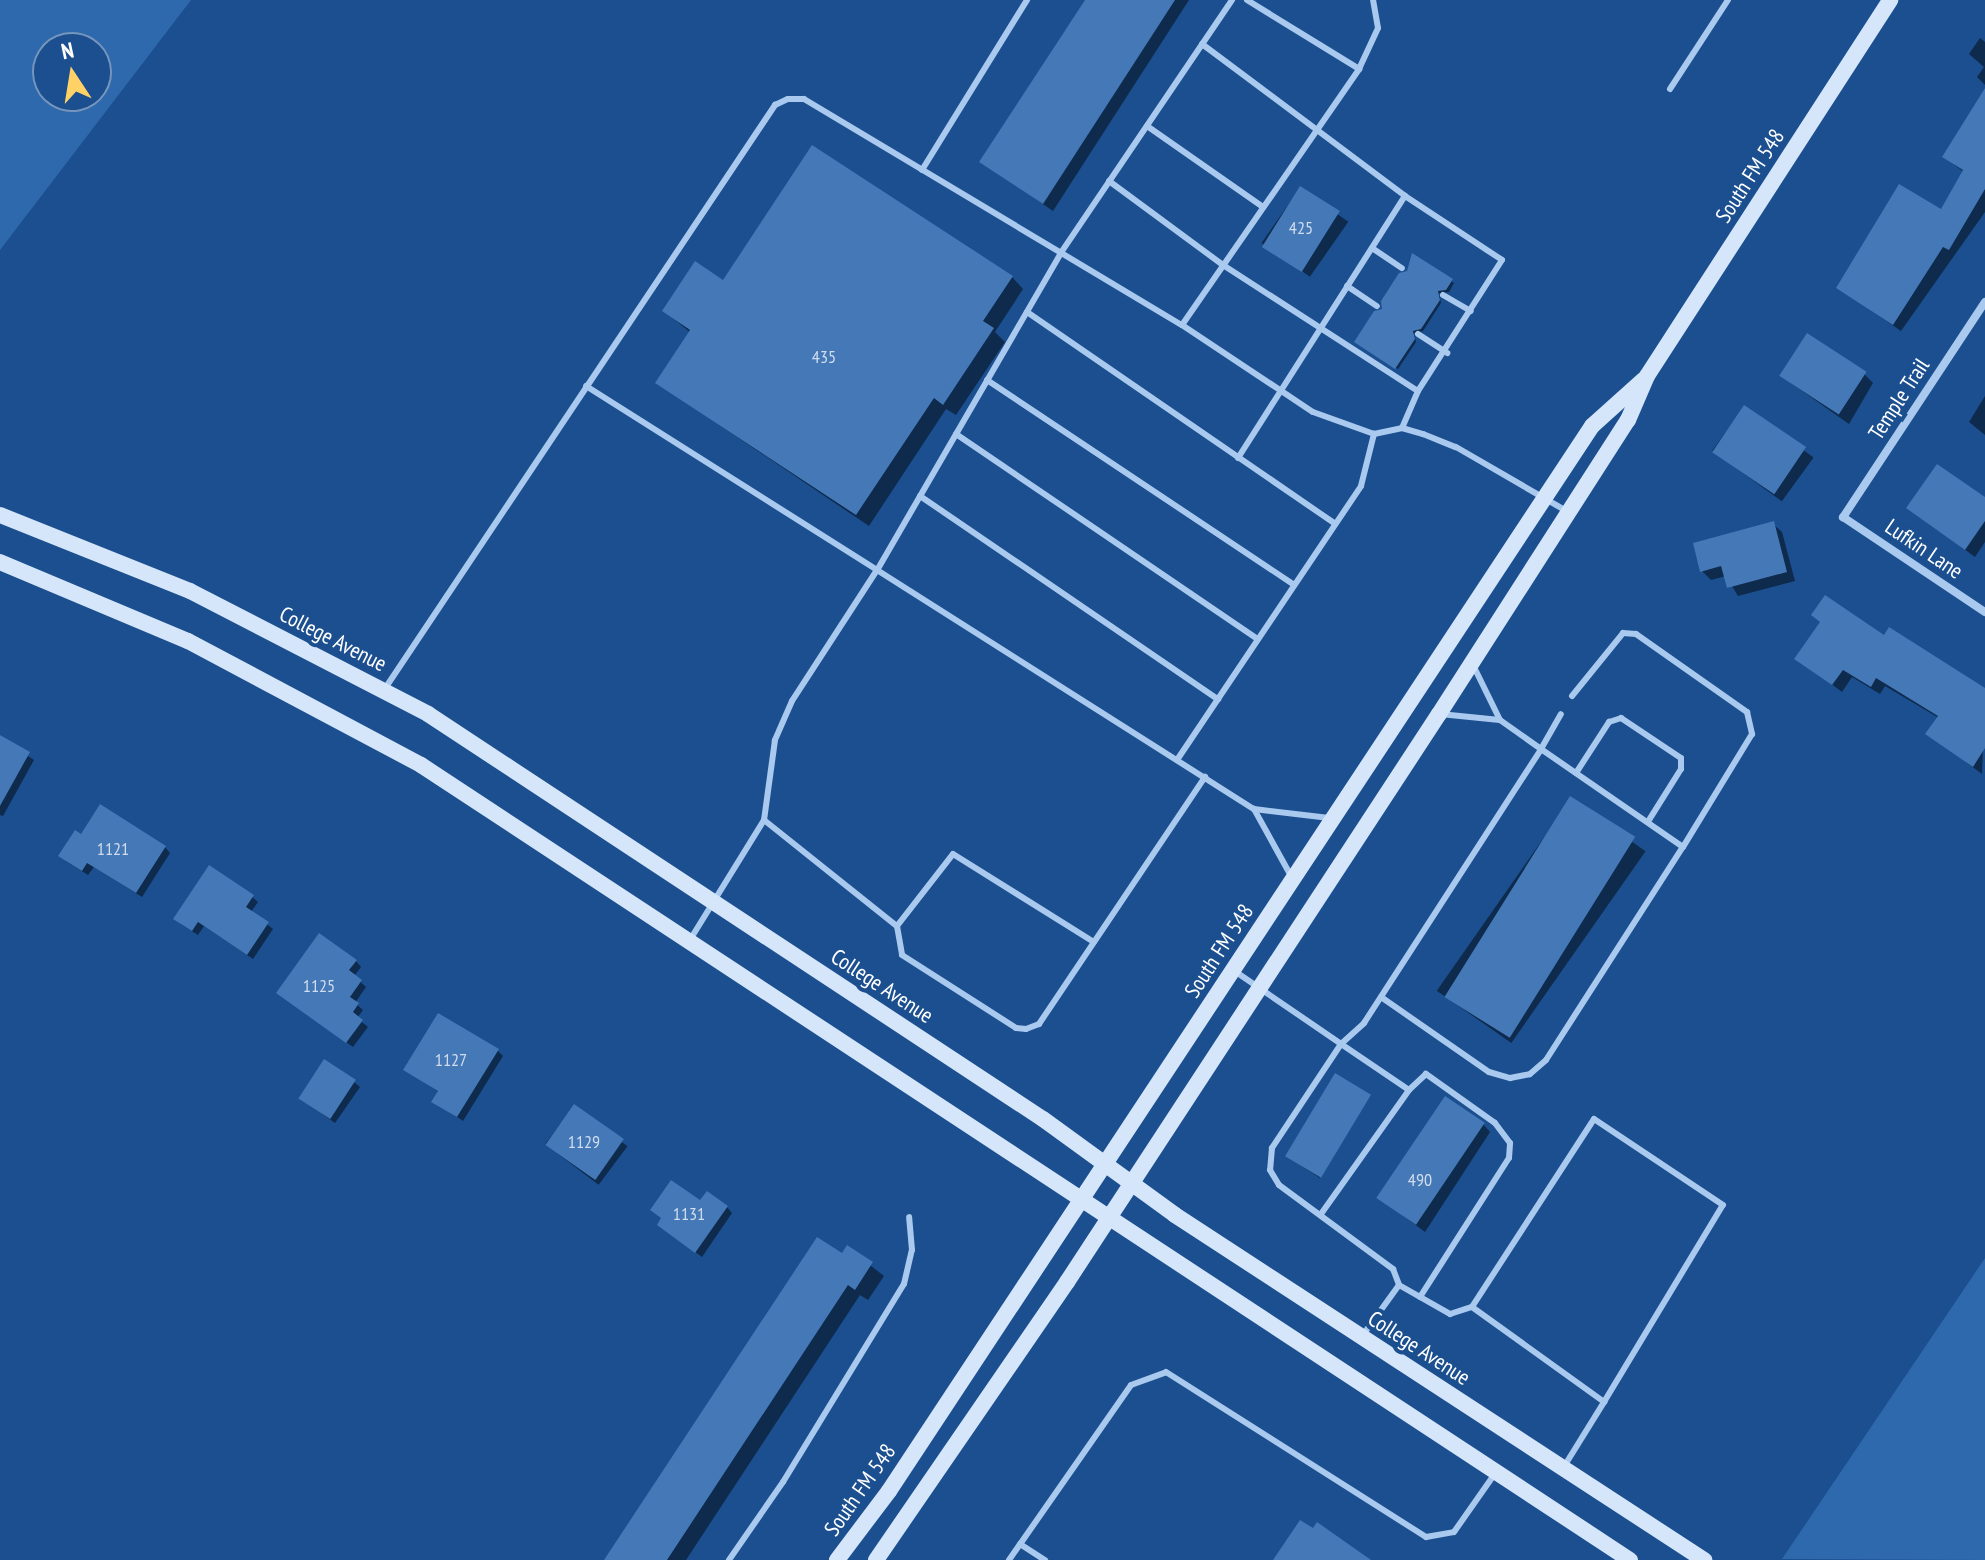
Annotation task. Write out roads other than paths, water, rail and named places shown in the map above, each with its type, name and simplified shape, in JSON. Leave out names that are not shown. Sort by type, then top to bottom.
[{"type":"main road","name":"South FM 548","points":[[876,1560],[1110,1215],[1439,714],[1628,420],[1647,376],[1890,0]]},
{"type":"main road","name":"South FM 548","points":[[837,1560],[889,1491],[1592,426],[1647,376]]},
{"type":"main road","name":"College Avenue","points":[[0,515],[190,591],[384,690],[713,901],[1362,1337],[1704,1560]]},
{"type":"main road","points":[[0,562],[188,641],[363,731],[1083,1197],[1630,1560]]},
{"type":"street","name":"Temple Trail","points":[[1843,517],[1985,302]]},
{"type":"street","name":"Lufkin Lane","points":[[1843,517],[1985,612]]},
{"type":"lane","points":[[922,170],[1027,0]]},
{"type":"lane","points":[[690,940],[764,820],[775,740],[792,701],[877,570],[1061,253],[1232,0]]},
{"type":"lane","points":[[1247,0],[1359,69]]},
{"type":"lane","points":[[1182,325],[1359,69],[1378,28],[1373,0]]},
{"type":"lane","points":[[1670,89],[1728,0]]},
{"type":"lane","points":[[1202,44],[1405,196],[1502,260],[1447,353],[1418,391],[1402,428]]},
{"type":"lane","points":[[384,690],[775,105],[804,99],[1182,325],[1313,412],[1374,434],[1402,428],[1456,447],[1568,512]]},
{"type":"lane","points":[[1147,126],[1263,207]]},
{"type":"lane","points":[[1109,181],[1223,265],[1418,391]]},
{"type":"lane","points":[[1238,458],[1318,327],[1405,196]]},
{"type":"lane","points":[[1372,248],[1402,268]]},
{"type":"lane","points":[[1347,286],[1377,306]]},
{"type":"lane","points":[[1443,295],[1471,311]]},
{"type":"lane","points":[[1027,312],[1335,524]]},
{"type":"lane","points":[[1418,334],[1447,353]]},
{"type":"lane","points":[[987,380],[1294,585]]},
{"type":"lane","points":[[586,386],[1254,809],[1333,818]]},
{"type":"lane","points":[[956,434],[1258,639]]},
{"type":"lane","points":[[1177,760],[1361,486],[1374,434]]},
{"type":"lane","points":[[920,496],[1218,699]]},
{"type":"lane","points":[[1381,997],[1489,1072],[1510,1078],[1530,1074],[1546,1060],[1752,734],[1747,712],[1636,634],[1623,633],[1572,696]]},
{"type":"lane","points":[[1471,662],[1500,720],[1649,820],[1683,847]]},
{"type":"lane","points":[[1439,714],[1500,720]]},
{"type":"lane","points":[[1561,714],[1381,997],[1341,1044],[1272,1148],[1270,1170],[1279,1185],[1386,1261],[1399,1285],[1450,1314],[1472,1307],[1594,1119],[1723,1205],[1563,1468]]},
{"type":"lane","points":[[1576,773],[1609,722],[1621,718],[1681,758],[1681,769],[1649,820]]},
{"type":"lane","points":[[764,820],[897,926],[902,955],[1016,1028],[1039,1024],[1205,777]]},
{"type":"lane","points":[[1254,809],[1293,879]]},
{"type":"lane","points":[[897,926],[953,854],[1094,942]]},
{"type":"lane","points":[[1233,970],[1409,1090]]},
{"type":"lane","points":[[1321,1214],[1409,1090],[1426,1074],[1495,1123],[1510,1143],[1509,1158],[1420,1297]]},
{"type":"lane","points":[[729,1560],[783,1482],[904,1284],[912,1250],[909,1217]]},
{"type":"lane","points":[[1362,1337],[1399,1285]]},
{"type":"lane","points":[[1472,1307],[1604,1402]]},
{"type":"lane","points":[[1009,1560],[1131,1385],[1166,1372],[1426,1537],[1454,1532],[1496,1472]]},
{"type":"lane","points":[[1020,1544],[1045,1560]]}]
